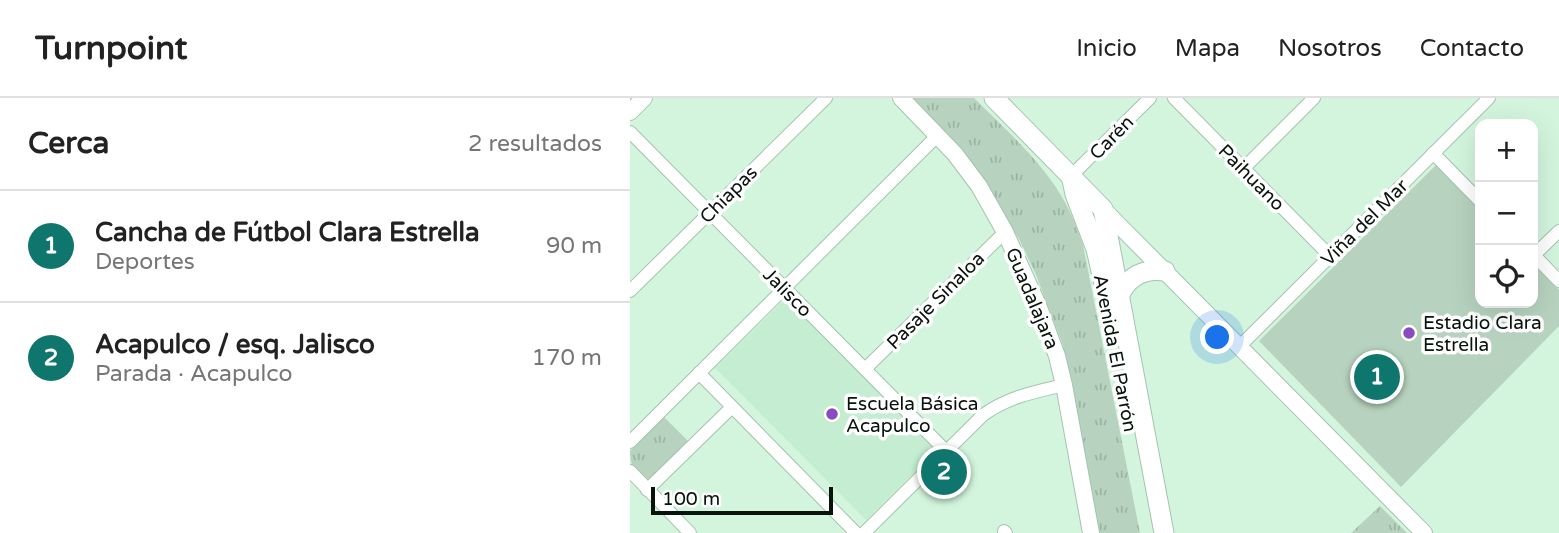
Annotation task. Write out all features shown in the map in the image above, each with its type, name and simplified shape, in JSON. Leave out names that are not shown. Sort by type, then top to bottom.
[{"type":"main road","points":[[993,98],[1103,209]]},
{"type":"main road","name":"Avenida El Parrón","points":[[1071,176],[1100,265],[1150,533]]},
{"type":"main road","name":"Avenida El Parrón","points":[[1103,209],[1164,533]]},
{"type":"main road","points":[[1119,296],[1126,284],[1139,274],[1151,270],[1166,271]]},
{"type":"street","points":[[630,111],[644,98]]},
{"type":"street","name":"Chiapas","points":[[630,291],[826,98]]},
{"type":"street","name":"Guadalajara","points":[[901,98],[938,135],[979,186],[1005,232],[1046,324],[1064,385],[1091,533]]},
{"type":"street","name":"Carén","points":[[1071,176],[1150,98]]},
{"type":"street","name":"Paihuano","points":[[1174,98],[1330,256]]},
{"type":"street","points":[[1244,168],[1314,98]]},
{"type":"street","name":"Viña del Mar","points":[[1239,347],[1489,98]]},
{"type":"street","name":"Jalisco","points":[[630,132],[946,451]]},
{"type":"street","points":[[630,442],[938,135]]},
{"type":"street","points":[[1433,153],[1475,196]]},
{"type":"street","points":[[1103,209],[1424,533]]},
{"type":"street","points":[[1538,250],[1559,231]]},
{"type":"street","name":"Pasaje Sinaloa","points":[[865,369],[1005,232]]},
{"type":"street","points":[[1538,260],[1559,281]]},
{"type":"street","points":[[699,373],[856,533]]},
{"type":"street","points":[[864,533],[983,415],[1022,395],[1064,385]]},
{"type":"street","points":[[647,490],[732,407]]},
{"type":"street","points":[[630,471],[690,533]]},
{"type":"shaded area","name":"Escuela Básica Acapulco","points":[[787,297],[938,449],[866,520],[715,368]]},
{"type":"green space","points":[[910,98],[974,98],[1036,161],[1066,204],[1083,245],[1140,533],[1098,533],[1063,345],[1036,275],[1020,241],[979,172]]},
{"type":"green space","name":"Estadio Clara Estrella","points":[[1436,165],[1475,205],[1475,308],[1538,308],[1538,268],[1559,290],[1559,326],[1401,487],[1259,341]]},
{"type":"green space","points":[[664,417],[688,441],[647,482],[634,469],[630,451]]},
{"type":"green space","points":[[1380,506],[1407,533],[1351,533]]},
{"type":"place","name":"Estadio Clara Estrella","points":[[1409,333]]},
{"type":"place","name":"Cancha de Fútbol Clara Estrella","points":[[1377,377]]},
{"type":"place","name":"Escuela Básica Acapulco","points":[[832,414]]},
{"type":"place","name":"Acapulco / esq. Jalisco","points":[[944,472]]}]
